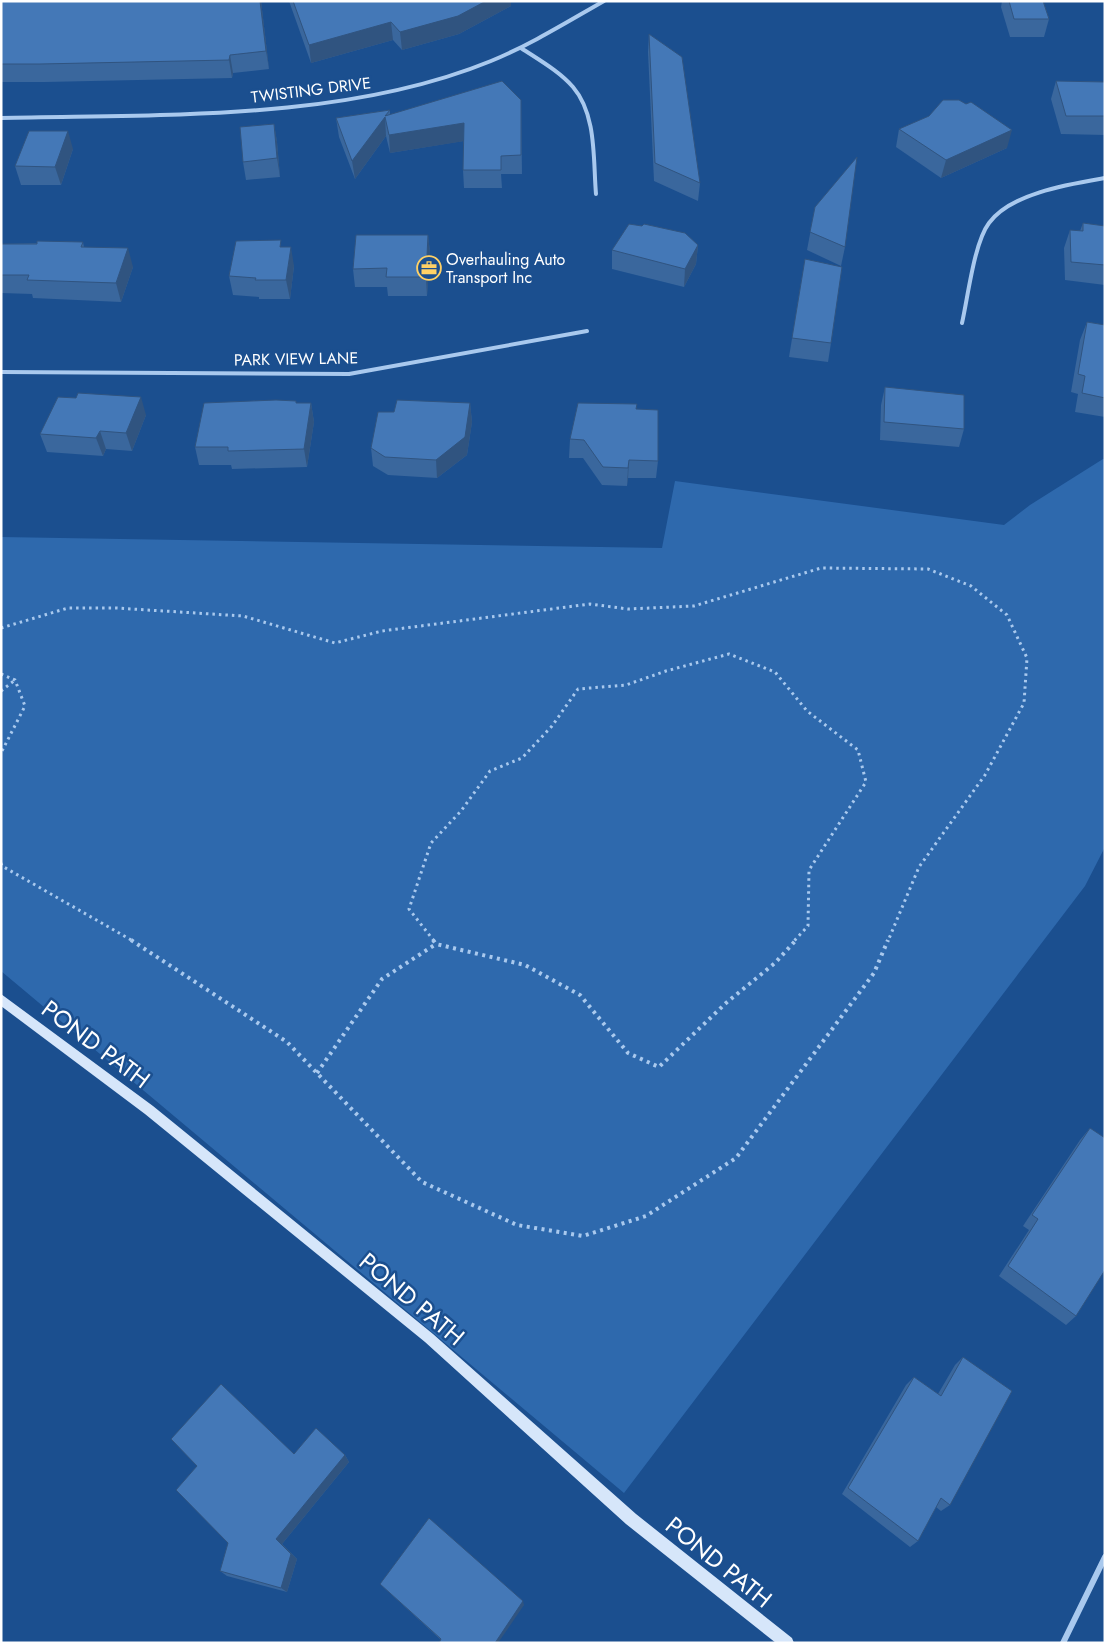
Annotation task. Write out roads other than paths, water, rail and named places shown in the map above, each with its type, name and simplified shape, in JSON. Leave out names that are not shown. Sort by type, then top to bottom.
[{"type":"street","name":"TWISTING DRIVE","points":[[1,118],[225,113],[369,97],[425,83],[521,48],[604,1]]},
{"type":"street","points":[[521,48],[574,88],[582,103],[591,133],[596,194]]},
{"type":"street","points":[[962,323],[980,247],[989,224],[1013,204],[1042,192],[1070,184],[1105,178]]},
{"type":"street","name":"PARK VIEW LANE","points":[[1,372],[349,374],[588,331]]},
{"type":"street","name":"POND PATH","points":[[1,999],[149,1110],[428,1338],[631,1519],[787,1643]]},
{"type":"street","points":[[1063,1643],[1105,1557]]},
{"type":"place","name":"Overhauling Auto Transport Inc","points":[[429,268]]}]
